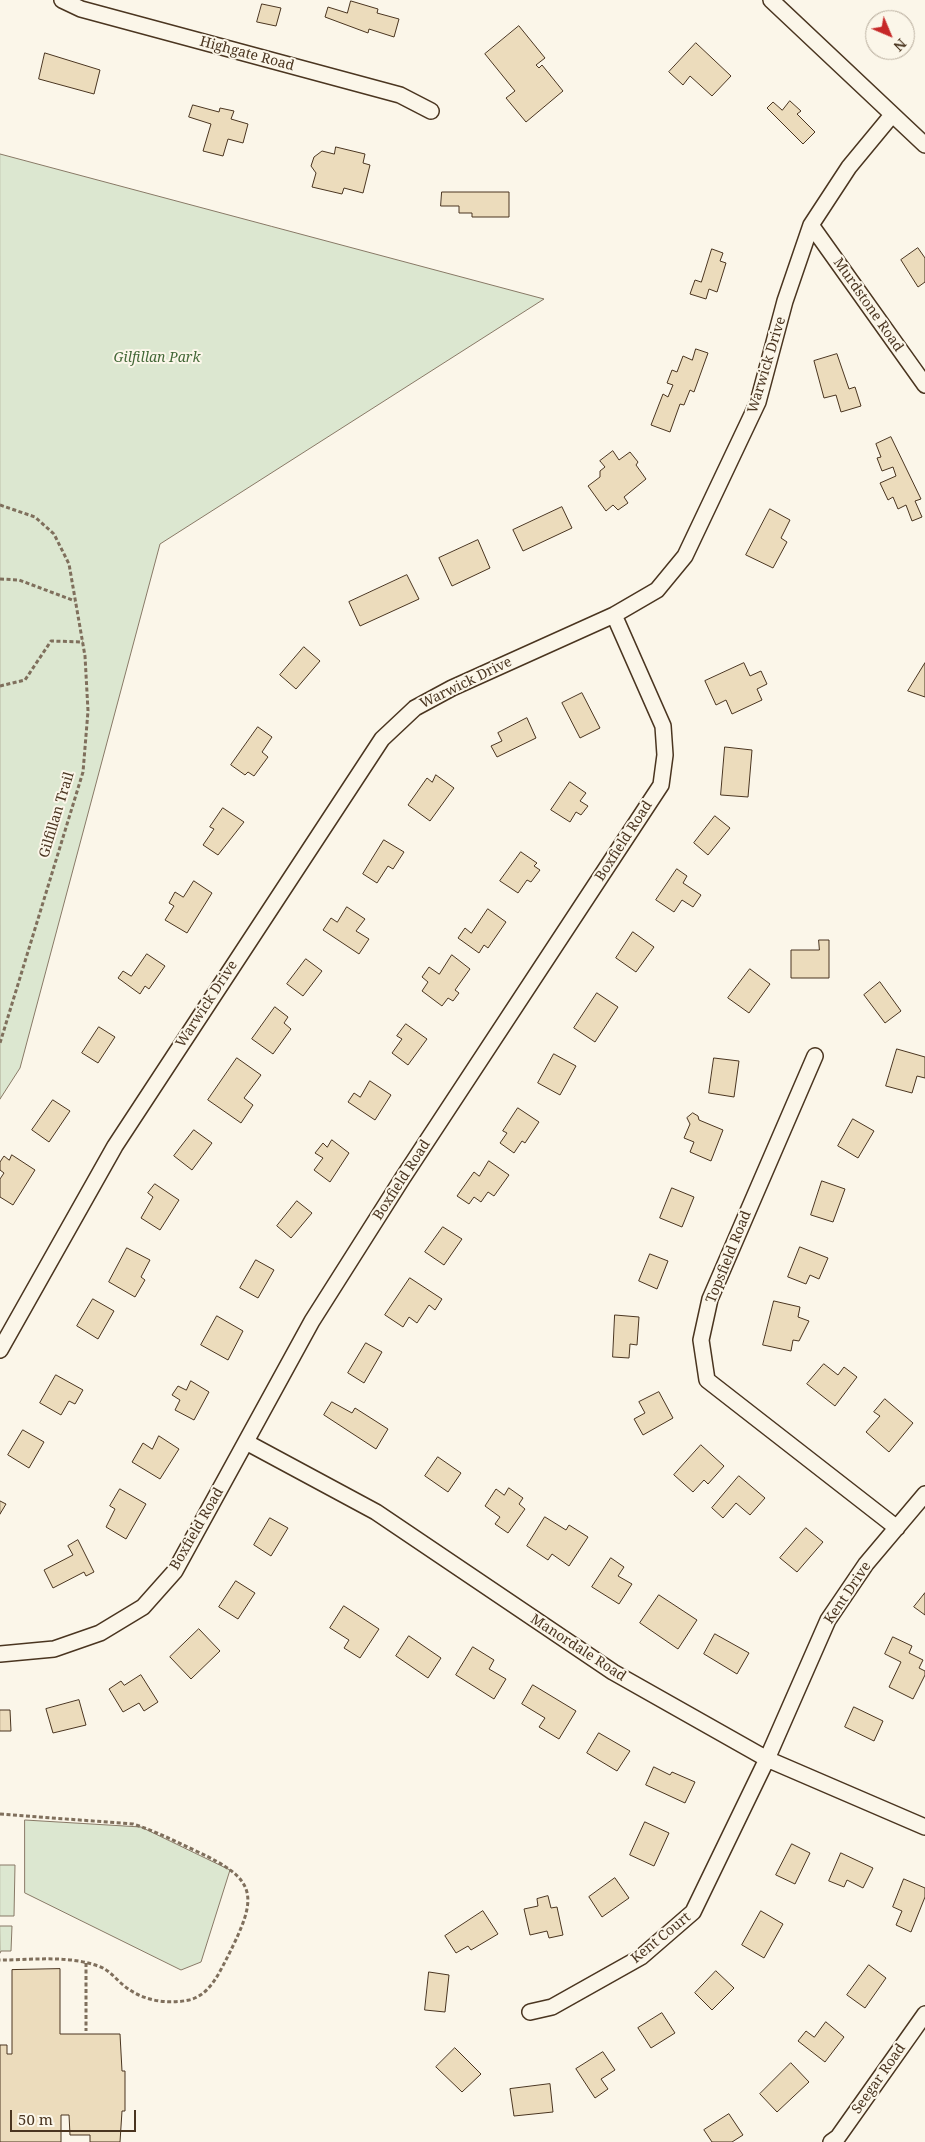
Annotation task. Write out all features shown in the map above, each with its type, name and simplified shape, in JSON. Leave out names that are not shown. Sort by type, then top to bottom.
[{"type":"street","name":"Highgate Road","points":[[62,0],[81,9],[400,95],[430,111]]},
{"type":"street","points":[[771,0],[925,145]]},
{"type":"street","name":"Warwick Drive","points":[[0,1350],[114,1146],[382,739],[415,708],[452,688],[614,615],[657,590],[685,556],[758,402],[785,301],[811,225],[849,167],[892,115]]},
{"type":"street","name":"Murdstone Road","points":[[811,225],[925,385]]},
{"type":"street","name":"Boxfield Road","points":[[0,1654],[54,1649],[100,1633],[143,1607],[175,1571],[312,1321],[397,1187],[661,785],[665,755],[663,726],[614,615]]},
{"type":"street","name":"Topsfield Road","points":[[815,1056],[710,1300],[701,1340],[707,1380],[897,1528]]},
{"type":"street","name":"Manordale Road","points":[[246,1442],[376,1512],[613,1672],[767,1759],[925,1827]]},
{"type":"street","name":"Kent Drive","points":[[767,1759],[828,1620],[866,1564],[925,1494]]},
{"type":"street","name":"Kent Court","points":[[530,2012],[552,2007],[641,1957],[693,1912],[767,1759]]},
{"type":"street","name":"Seegar Road","points":[[830,2142],[838,2137],[925,2014]]},
{"type":"path","name":"Gilfillan Trail","points":[[0,505],[35,518],[54,534],[69,564],[83,642],[88,711],[83,772],[0,1043]]},
{"type":"path","points":[[0,579],[19,580],[75,601]]},
{"type":"path","points":[[0,686],[25,680],[51,641],[83,642]]},
{"type":"path","points":[[0,1814],[133,1824],[149,1828],[225,1864],[238,1874],[244,1885],[248,1910],[235,1943],[218,1976],[205,1992],[189,2000],[152,2001],[138,1997],[109,1971],[86,1963],[64,1960],[0,1960]]},
{"type":"path","points":[[86,1963],[86,2031]]},
{"type":"green space","name":"Gilfillan Park","points":[[0,154],[544,299],[160,544],[20,1068],[0,1099]]},
{"type":"green space","points":[[25,1820],[141,1827],[230,1870],[201,1962],[181,1970],[25,1893]]},
{"type":"green space","points":[[0,1865],[15,1865],[14,1916],[0,1916]]},
{"type":"green space","points":[[0,1926],[12,1926],[11,1951],[1,1951],[0,1953]]},
{"type":"building","points":[[351,1],[378,9],[377,13],[399,19],[394,37],[369,29],[368,33],[325,17],[328,7],[347,13]]},
{"type":"building","points":[[262,4],[281,8],[276,26],[257,22]]},
{"type":"building","points":[[519,26],[545,58],[536,65],[539,68],[542,65],[563,91],[526,122],[506,98],[515,91],[485,54]]},
{"type":"building","points":[[696,43],[731,76],[712,96],[690,76],[683,85],[669,72]]},
{"type":"building","points":[[45,53],[100,70],[94,94],[39,79]]},
{"type":"building","points":[[790,101],[801,111],[797,114],[815,132],[803,144],[767,108],[773,102],[782,110]]},
{"type":"building","points":[[193,105],[219,112],[220,108],[234,111],[231,119],[248,124],[243,143],[228,139],[223,156],[203,151],[211,124],[189,117]]},
{"type":"building","points":[[336,147],[365,154],[363,163],[370,165],[363,193],[344,188],[342,194],[312,187],[316,173],[311,166],[314,157],[322,151],[334,154]]},
{"type":"building","points":[[442,192],[509,192],[509,217],[472,217],[472,213],[459,213],[459,206],[441,206]]},
{"type":"building","points":[[918,248],[925,258],[925,282],[918,287],[901,260]]},
{"type":"building","points":[[712,249],[723,253],[720,261],[726,263],[717,292],[709,289],[706,299],[690,294],[695,280],[701,282]]},
{"type":"building","points":[[696,349],[708,353],[694,392],[690,390],[684,405],[680,404],[670,432],[651,425],[663,394],[668,397],[673,385],[667,383],[672,370],[677,372],[683,356],[692,360]]},
{"type":"building","points":[[837,354],[849,389],[855,387],[861,406],[841,412],[836,395],[824,398],[814,361]]},
{"type":"building","points":[[891,437],[921,499],[915,501],[922,517],[912,521],[906,505],[898,509],[893,497],[888,500],[880,483],[896,476],[893,467],[882,471],[877,458],[881,457],[876,444]]},
{"type":"building","points":[[613,451],[619,460],[630,452],[638,462],[636,465],[646,479],[624,497],[628,503],[618,510],[613,505],[606,511],[588,486],[600,477],[600,471],[605,467],[600,461]]},
{"type":"building","points":[[562,507],[572,528],[523,551],[513,530]]},
{"type":"building","points":[[770,509],[790,520],[781,538],[787,542],[773,568],[746,555]]},
{"type":"building","points":[[478,540],[490,568],[452,586],[439,558]]},
{"type":"building","points":[[407,575],[419,599],[360,626],[349,602]]},
{"type":"building","points":[[304,647],[320,661],[296,689],[280,675]]},
{"type":"building","points":[[744,663],[750,676],[761,671],[767,684],[757,689],[762,700],[732,714],[726,700],[716,705],[705,681]]},
{"type":"building","points":[[925,663],[925,697],[908,691]]},
{"type":"building","points":[[582,693],[600,728],[580,738],[562,703]]},
{"type":"building","points":[[527,718],[536,738],[497,757],[491,746],[502,741],[498,733]]},
{"type":"building","points":[[258,727],[272,737],[262,752],[268,757],[254,776],[248,772],[245,775],[231,765]]},
{"type":"building","points":[[725,747],[752,750],[748,797],[721,795]]},
{"type":"building","points":[[436,775],[454,788],[430,821],[408,805],[427,778],[432,782]]},
{"type":"building","points":[[570,782],[586,793],[580,801],[588,806],[581,815],[576,812],[570,822],[551,810]]},
{"type":"building","points":[[223,808],[244,822],[218,855],[203,845],[214,829],[210,827]]},
{"type":"building","points":[[715,816],[730,828],[708,855],[694,843]]},
{"type":"building","points":[[384,840],[404,852],[393,869],[388,866],[377,883],[363,874]]},
{"type":"building","points":[[521,852],[537,863],[534,866],[540,870],[531,882],[527,880],[518,893],[500,881]]},
{"type":"building","points":[[677,869],[687,876],[683,883],[701,895],[693,907],[682,900],[674,912],[656,900]]},
{"type":"building","points":[[194,881],[212,893],[187,933],[165,920],[174,906],[169,903],[175,892],[183,897]]},
{"type":"building","points":[[347,907],[365,919],[356,931],[369,939],[359,954],[323,930],[331,918],[337,922]]},
{"type":"building","points":[[488,909],[506,922],[488,948],[484,945],[479,953],[458,938],[465,928],[471,933]]},
{"type":"building","points":[[633,932],[654,947],[636,972],[616,958]]},
{"type":"building","points":[[819,940],[829,940],[829,978],[791,978],[791,950],[819,950]]},
{"type":"building","points":[[147,954],[165,966],[149,989],[145,986],[140,994],[118,978],[123,971],[131,976]]},
{"type":"building","points":[[452,955],[470,969],[455,990],[459,993],[453,1001],[448,998],[442,1006],[422,991],[428,982],[422,977],[429,967],[439,974]]},
{"type":"building","points":[[306,959],[322,971],[303,996],[287,984]]},
{"type":"building","points":[[750,969],[770,984],[749,1013],[728,998]]},
{"type":"building","points":[[880,982],[901,1011],[885,1023],[864,995]]},
{"type":"building","points":[[597,993],[618,1007],[595,1042],[574,1028]]},
{"type":"building","points":[[275,1007],[288,1017],[284,1023],[291,1029],[273,1054],[252,1039]]},
{"type":"building","points":[[406,1024],[427,1039],[408,1065],[392,1053],[402,1039],[397,1036]]},
{"type":"building","points":[[99,1027],[115,1037],[98,1063],[82,1053]]},
{"type":"building","points":[[897,1049],[925,1057],[925,1078],[917,1076],[912,1093],[886,1086]]},
{"type":"building","points":[[554,1054],[576,1066],[560,1095],[538,1083]]},
{"type":"building","points":[[237,1058],[261,1075],[244,1098],[253,1105],[241,1123],[208,1100]]},
{"type":"building","points":[[714,1058],[739,1061],[734,1097],[709,1093]]},
{"type":"building","points":[[370,1081],[391,1095],[375,1120],[348,1102],[354,1093],[360,1097]]},
{"type":"building","points":[[53,1100],[70,1111],[49,1142],[32,1130]]},
{"type":"building","points":[[518,1108],[539,1122],[525,1143],[522,1141],[514,1153],[500,1143],[507,1133],[503,1131]]},
{"type":"building","points":[[693,1113],[698,1116],[699,1120],[723,1130],[711,1161],[690,1152],[694,1142],[684,1138],[690,1124],[687,1118]]},
{"type":"building","points":[[853,1119],[874,1131],[858,1158],[838,1146]]},
{"type":"building","points":[[194,1130],[212,1143],[192,1170],[174,1156]]},
{"type":"building","points":[[332,1140],[349,1153],[330,1182],[314,1170],[323,1158],[315,1153],[323,1143],[327,1147]]},
{"type":"building","points":[[12,1155],[35,1170],[13,1205],[0,1197],[0,1179],[4,1173],[0,1170],[0,1162],[4,1156],[9,1160]]},
{"type":"building","points":[[489,1161],[509,1175],[494,1196],[488,1192],[481,1202],[474,1197],[469,1204],[457,1196],[474,1172],[479,1176]]},
{"type":"building","points":[[822,1181],[845,1189],[833,1222],[811,1215]]},
{"type":"building","points":[[155,1184],[179,1200],[160,1230],[141,1218],[153,1197],[148,1193]]},
{"type":"building","points":[[672,1188],[694,1197],[682,1227],[660,1218]]},
{"type":"building","points":[[297,1201],[312,1213],[291,1238],[277,1226]]},
{"type":"building","points":[[443,1227],[462,1239],[444,1265],[425,1252]]},
{"type":"building","points":[[800,1247],[828,1258],[819,1279],[810,1275],[806,1284],[788,1277]]},
{"type":"building","points":[[127,1248],[150,1260],[141,1277],[145,1280],[135,1297],[109,1282]]},
{"type":"building","points":[[650,1254],[668,1261],[657,1289],[639,1281]]},
{"type":"building","points":[[256,1260],[274,1270],[258,1298],[240,1288]]},
{"type":"building","points":[[410,1278],[442,1299],[435,1310],[429,1305],[417,1323],[409,1317],[403,1327],[385,1315]]},
{"type":"building","points":[[93,1299],[114,1311],[98,1339],[77,1326]]},
{"type":"building","points":[[774,1301],[800,1307],[798,1317],[809,1321],[799,1341],[793,1340],[791,1351],[763,1345]]},
{"type":"building","points":[[615,1315],[639,1317],[637,1345],[630,1344],[629,1358],[613,1357]]},
{"type":"building","points":[[217,1316],[243,1331],[228,1360],[201,1345]]},
{"type":"building","points":[[366,1343],[382,1352],[364,1383],[348,1373]]},
{"type":"building","points":[[824,1364],[838,1375],[844,1367],[857,1377],[835,1406],[807,1384]]},
{"type":"building","points":[[56,1375],[83,1390],[75,1404],[69,1401],[61,1415],[40,1403]]},
{"type":"building","points":[[191,1381],[209,1392],[194,1420],[175,1410],[180,1400],[172,1395],[178,1386],[186,1390]]},
{"type":"building","points":[[659,1392],[673,1418],[643,1435],[634,1419],[645,1413],[639,1402]]},
{"type":"building","points":[[885,1399],[913,1423],[889,1452],[866,1432],[880,1416],[874,1412]]},
{"type":"building","points":[[332,1402],[352,1413],[355,1408],[388,1429],[376,1449],[324,1415]]},
{"type":"building","points":[[23,1430],[44,1442],[29,1468],[8,1455]]},
{"type":"building","points":[[159,1436],[179,1449],[160,1479],[132,1462],[143,1443],[152,1449]]},
{"type":"building","points":[[701,1445],[724,1466],[708,1484],[704,1480],[693,1492],[674,1475]]},
{"type":"building","points":[[438,1457],[461,1473],[448,1492],[425,1476]]},
{"type":"building","points":[[739,1476],[765,1498],[750,1515],[736,1503],[723,1518],[712,1508]]},
{"type":"building","points":[[509,1488],[523,1498],[519,1504],[525,1509],[508,1533],[495,1524],[500,1517],[485,1506],[496,1489],[504,1495]]},
{"type":"building","points":[[120,1489],[146,1504],[126,1539],[106,1527],[115,1509],[110,1506]]},
{"type":"building","points":[[0,1501],[6,1504],[0,1514]]},
{"type":"building","points":[[545,1517],[566,1530],[569,1525],[588,1537],[569,1566],[552,1554],[548,1560],[527,1546]]},
{"type":"building","points":[[270,1518],[288,1528],[271,1556],[254,1545]]},
{"type":"building","points":[[806,1528],[823,1542],[797,1572],[780,1558]]},
{"type":"building","points":[[78,1540],[94,1572],[86,1576],[84,1572],[53,1588],[44,1570],[73,1555],[68,1546]]},
{"type":"building","points":[[611,1558],[624,1567],[618,1576],[632,1584],[619,1604],[592,1587]]},
{"type":"building","points":[[236,1581],[255,1593],[238,1619],[219,1607]]},
{"type":"building","points":[[925,1593],[925,1615],[914,1607]]},
{"type":"building","points":[[659,1595],[697,1620],[678,1649],[640,1623]]},
{"type":"building","points":[[344,1606],[379,1629],[360,1658],[344,1648],[349,1640],[330,1628]]},
{"type":"building","points":[[199,1629],[220,1651],[191,1679],[170,1657]]},
{"type":"building","points":[[715,1634],[749,1653],[737,1674],[704,1654]]},
{"type":"building","points":[[409,1636],[441,1658],[428,1678],[396,1656]]},
{"type":"building","points":[[893,1637],[912,1646],[909,1653],[923,1660],[919,1668],[925,1671],[925,1675],[913,1699],[889,1687],[901,1662],[885,1654]]},
{"type":"building","points":[[473,1647],[494,1660],[489,1669],[506,1679],[494,1699],[456,1675]]},
{"type":"building","points":[[141,1675],[158,1702],[144,1711],[139,1703],[123,1712],[109,1689],[121,1681],[124,1685]]},
{"type":"building","points":[[533,1685],[576,1711],[559,1739],[539,1727],[545,1718],[522,1704]]},
{"type":"building","points":[[79,1700],[86,1725],[53,1733],[46,1709]]},
{"type":"building","points":[[854,1707],[883,1721],[874,1741],[845,1727]]},
{"type":"building","points":[[0,1710],[10,1710],[11,1731],[0,1731]]},
{"type":"building","points":[[599,1733],[630,1751],[617,1771],[587,1753]]},
{"type":"building","points":[[654,1767],[670,1775],[672,1772],[695,1782],[685,1803],[646,1785]]},
{"type":"building","points":[[645,1822],[669,1833],[654,1866],[630,1855]]},
{"type":"building","points":[[792,1844],[810,1853],[795,1884],[776,1875]]},
{"type":"building","points":[[841,1853],[873,1868],[863,1888],[847,1880],[844,1887],[829,1881]]},
{"type":"building","points":[[615,1878],[629,1898],[602,1917],[589,1897]]},
{"type":"building","points":[[904,1879],[925,1888],[925,1897],[911,1932],[896,1925],[902,1911],[893,1907]]},
{"type":"building","points":[[548,1896],[551,1908],[557,1907],[563,1935],[549,1938],[547,1931],[530,1935],[524,1909],[538,1906],[537,1899]]},
{"type":"building","points":[[483,1911],[498,1934],[471,1950],[468,1946],[456,1953],[445,1936]]},
{"type":"building","points":[[761,1911],[783,1924],[764,1958],[742,1945]]},
{"type":"building","points":[[869,1965],[886,1978],[865,2008],[847,1995]]},
{"type":"building","points":[[60,1969],[60,2034],[120,2034],[122,2071],[125,2071],[125,2111],[122,2111],[120,2142],[90,2142],[90,2135],[70,2135],[69,2115],[61,2115],[61,2142],[0,2142],[0,2045],[7,2045],[7,2054],[12,2054],[12,1970]]},
{"type":"building","points":[[716,1971],[734,1988],[712,2010],[695,1993]]},
{"type":"building","points":[[429,1972],[449,1975],[445,2012],[425,2010]]},
{"type":"building","points":[[662,2013],[675,2033],[651,2048],[638,2028]]},
{"type":"building","points":[[826,2022],[844,2037],[825,2062],[798,2041],[806,2031],[814,2037]]},
{"type":"building","points":[[455,2048],[481,2074],[462,2092],[436,2067]]},
{"type":"building","points":[[603,2052],[615,2070],[601,2079],[608,2089],[595,2098],[576,2069]]},
{"type":"building","points":[[791,2063],[809,2082],[777,2112],[760,2094]]},
{"type":"building","points":[[550,2084],[553,2112],[514,2116],[510,2089]]},
{"type":"building","points":[[729,2114],[743,2135],[732,2142],[712,2142],[704,2130]]}]
